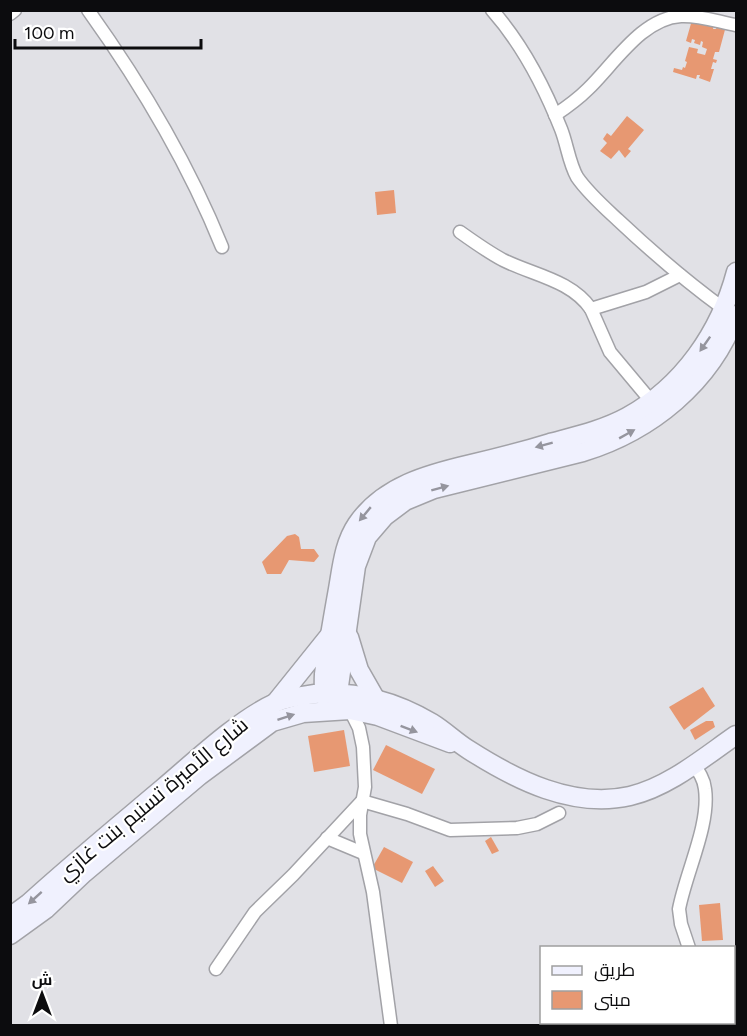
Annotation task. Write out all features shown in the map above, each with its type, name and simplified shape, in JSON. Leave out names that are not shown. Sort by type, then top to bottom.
[{"type":"main road","points":[[276,702],[338,632],[362,547],[367,537],[385,516],[405,501],[434,489],[583,452],[609,443],[656,417],[701,376],[717,354],[730,312],[736,272]]},
{"type":"main road","points":[[328,700],[338,632],[344,555],[350,538],[365,514],[386,494],[401,486],[448,469],[591,433],[627,417],[651,401],[683,372],[730,312]]},
{"type":"main road","points":[[338,632],[375,698]]},
{"type":"main road","name":"شارع الأميرة تسنيم بنت غازي","points":[[10,917],[213,746],[276,702],[375,698],[432,723],[469,750],[526,781],[565,795],[600,800],[630,796],[648,790],[678,775],[736,735]]},
{"type":"main road","name":"شارع الأميرة تسنيم بنت غازي","points":[[10,935],[46,909],[199,776],[261,729],[281,718],[328,700],[350,710],[378,716],[469,750]]},
{"type":"street","points":[[10,14],[15,10]]},
{"type":"street","points":[[88,10],[177,152],[203,200],[222,247]]},
{"type":"street","points":[[492,10],[521,46],[555,115],[568,146],[574,171],[582,183],[638,240],[730,312]]},
{"type":"street","points":[[555,115],[589,88],[608,66],[652,25],[670,18],[688,16],[736,25]]},
{"type":"street","points":[[460,232],[503,260],[567,287],[585,300],[609,352],[651,401]]},
{"type":"street","points":[[591,309],[646,292],[680,275]]},
{"type":"street","points":[[350,710],[359,728],[363,747],[365,787],[360,834],[374,892],[391,1026]]},
{"type":"street","points":[[688,946],[679,909],[706,809],[702,776],[693,764]]},
{"type":"street","points":[[362,801],[450,830],[517,828],[537,824],[559,813]]},
{"type":"street","points":[[216,969],[255,912],[362,801]]},
{"type":"street","points":[[327,838],[363,853]]},
{"type":"building","points":[[692,20],[714,25],[713,29],[716,29],[718,23],[726,26],[719,52],[715,52],[713,59],[717,60],[716,63],[713,62],[711,69],[714,69],[710,82],[699,78],[700,75],[697,75],[696,79],[673,72],[674,68],[682,70],[683,67],[685,68],[689,47],[698,49],[697,53],[705,55],[707,49],[702,47],[703,42],[701,41],[700,45],[694,43],[695,40],[692,39],[691,43],[686,41]]},
{"type":"building","points":[[627,116],[644,130],[628,149],[631,151],[625,158],[619,150],[611,159],[600,151],[607,143],[603,139],[607,133],[611,136]]},
{"type":"building","points":[[394,190],[396,213],[377,215],[375,192]]},
{"type":"building","points":[[295,534],[299,537],[301,549],[314,549],[319,556],[314,562],[289,560],[281,574],[267,574],[262,562],[287,536]]},
{"type":"building","points":[[703,687],[715,706],[684,730],[669,707]]},
{"type":"building","points":[[706,721],[713,721],[715,727],[695,740],[690,730]]},
{"type":"building","points":[[344,730],[350,766],[314,772],[308,736]]},
{"type":"building","points":[[386,745],[435,769],[422,794],[373,770]]},
{"type":"building","points":[[491,837],[499,851],[492,854],[485,841]]},
{"type":"building","points":[[384,847],[413,862],[402,883],[372,868]]},
{"type":"building","points":[[433,866],[444,881],[435,887],[425,871]]},
{"type":"building","points":[[720,903],[723,940],[702,941],[699,905]]}]
